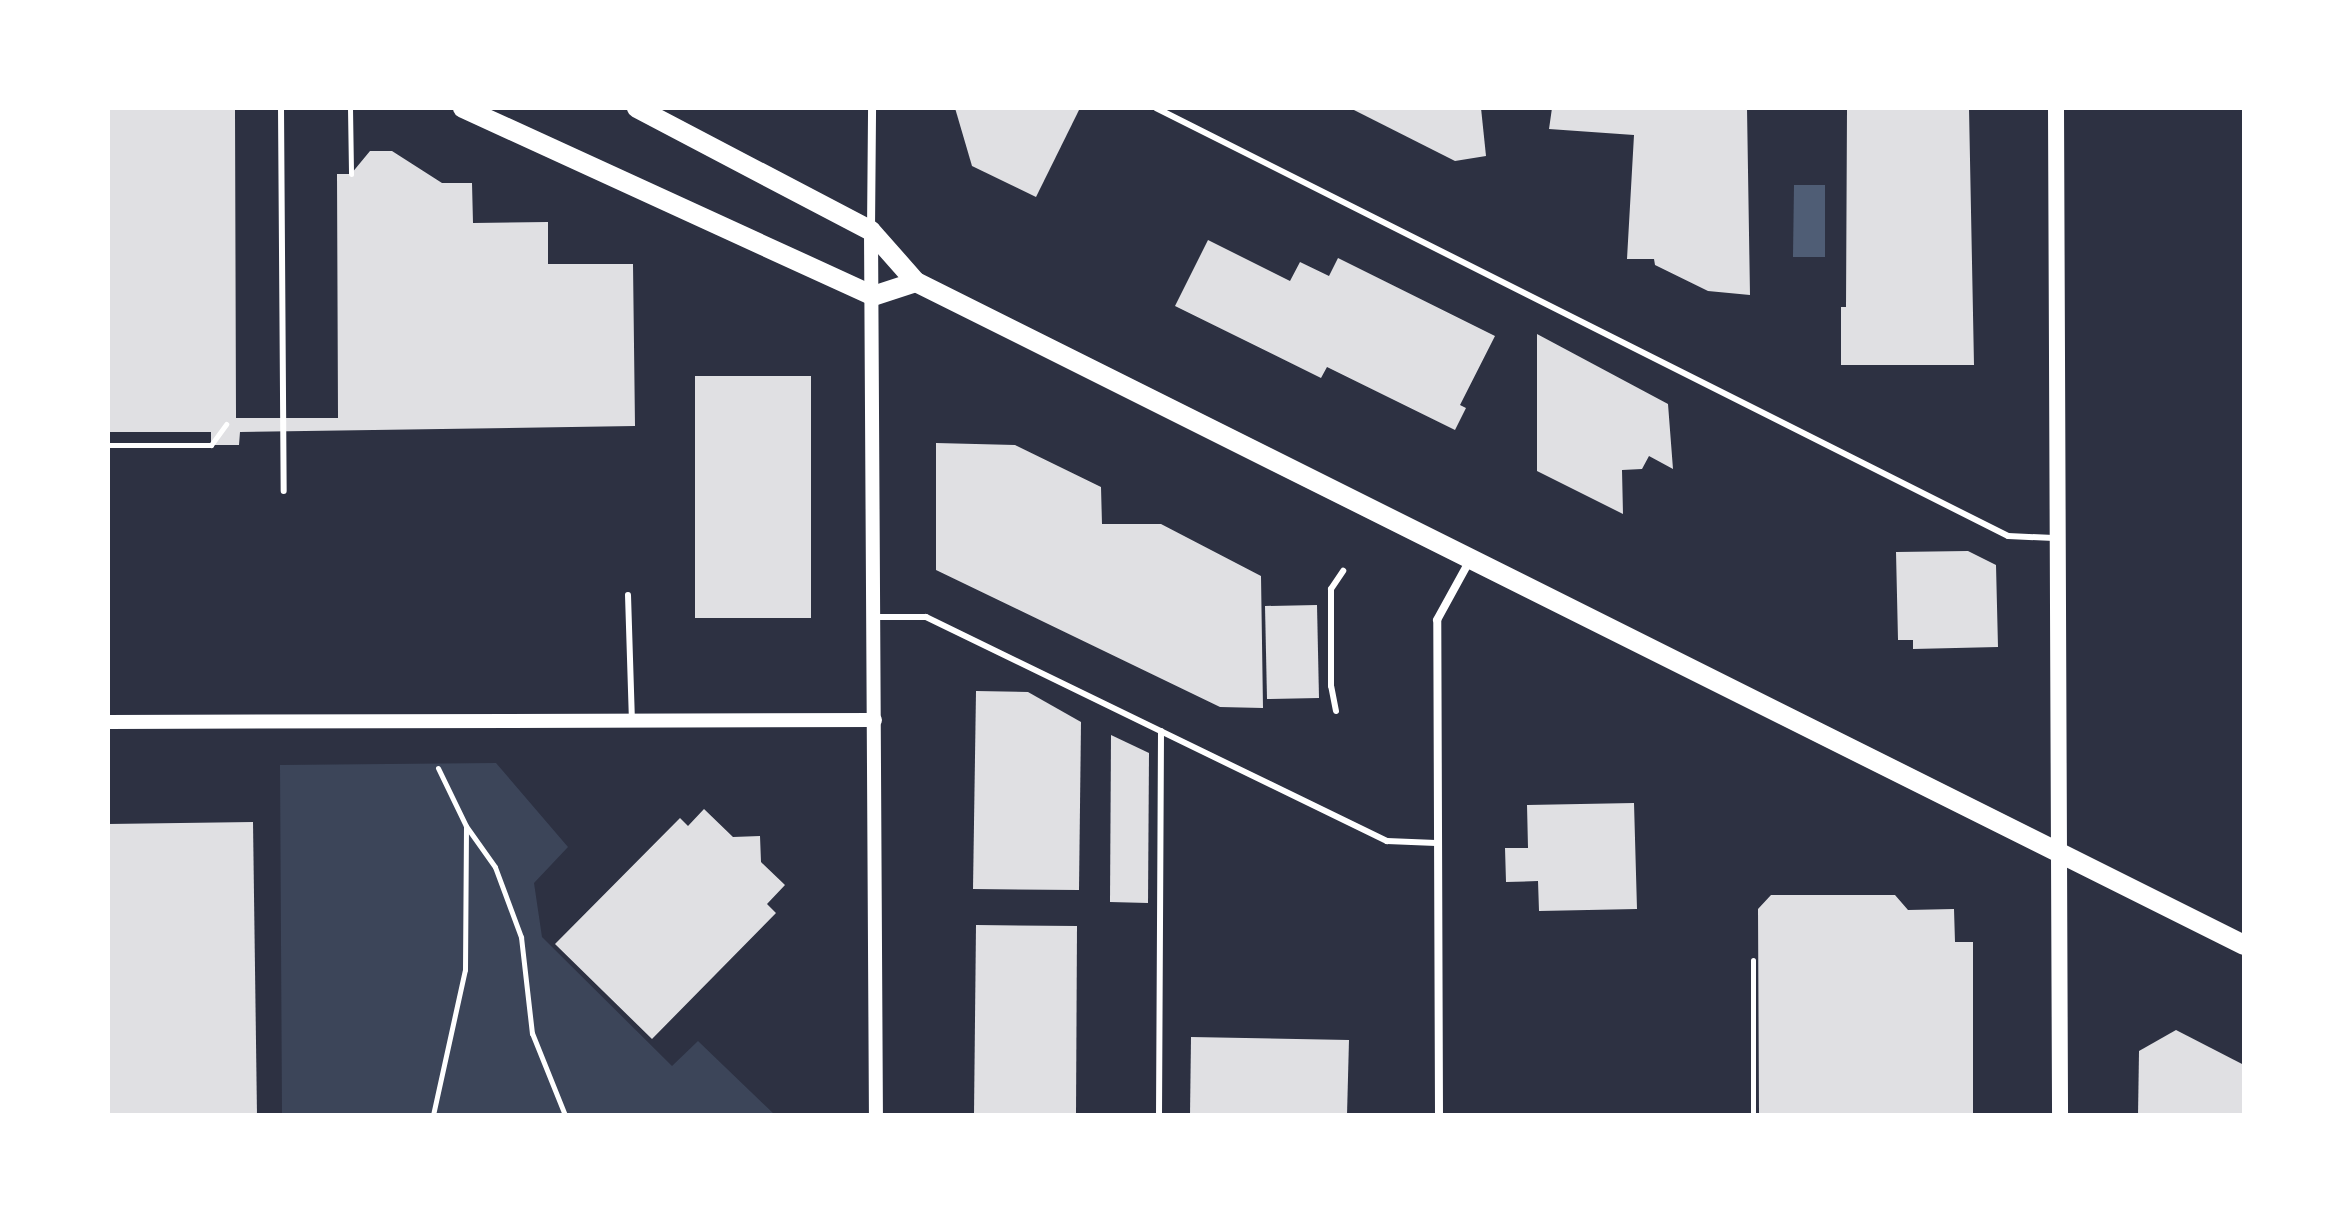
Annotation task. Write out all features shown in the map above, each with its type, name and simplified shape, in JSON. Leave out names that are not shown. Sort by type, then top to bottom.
[{"type":"main road","points":[[463,108],[873,296],[916,282]]},
{"type":"main road","points":[[637,108],[871,231],[916,282],[2244,945]]},
{"type":"main road","points":[[2056,108],[2054,538],[2060,1115]]},
{"type":"street","points":[[872,108],[876,1115]]},
{"type":"street","points":[[1439,1115],[1437,620],[1470,559]]},
{"type":"street","points":[[108,722],[875,720]]},
{"type":"lane","points":[[281,108],[284,491]]},
{"type":"lane","points":[[1156,108],[2008,536],[2054,538]]},
{"type":"lane","points":[[1336,711],[1331,686],[1331,589],[1343,571]]},
{"type":"lane","points":[[628,595],[632,721]]},
{"type":"lane","points":[[875,617],[926,617],[1387,841],[1436,843]]},
{"type":"lane","points":[[1159,1115],[1161,731]]},
{"type":"path","points":[[350,108],[351,174]]},
{"type":"path","points":[[108,445],[211,445],[226,424]]},
{"type":"path","points":[[438,768],[466,826],[495,867],[521,937],[532,1033],[565,1115]]},
{"type":"path","points":[[433,1115],[465,970],[466,826]]},
{"type":"path","points":[[1753,960],[1753,1115]]},
{"type":"shaded area","points":[[1794,185],[1825,185],[1825,257],[1793,257]]},
{"type":"shaded area","points":[[496,763],[568,847],[534,883],[542,937],[672,1066],[698,1041],[775,1115],[282,1115],[280,765]]},
{"type":"building","points":[[108,108],[235,108],[236,418],[338,418],[337,174],[351,174],[370,151],[392,151],[442,183],[472,183],[473,223],[548,222],[548,264],[633,264],[635,426],[240,432],[239,445],[211,445],[211,432],[108,432]]},
{"type":"building","points":[[955,108],[1080,108],[1036,197],[972,166]]},
{"type":"building","points":[[1350,108],[1481,108],[1486,156],[1455,161]]},
{"type":"building","points":[[1552,108],[1747,108],[1750,295],[1708,291],[1655,265],[1654,259],[1627,259],[1634,135],[1549,129]]},
{"type":"building","points":[[1847,108],[1969,108],[1974,365],[1841,365],[1841,307],[1846,307]]},
{"type":"building","points":[[1208,240],[1290,281],[1300,262],[1329,276],[1338,258],[1495,336],[1460,405],[1466,408],[1455,430],[1327,367],[1321,378],[1175,306]]},
{"type":"building","points":[[1537,334],[1668,404],[1673,469],[1649,456],[1642,469],[1622,470],[1623,514],[1537,471]]},
{"type":"building","points":[[695,376],[811,376],[811,618],[695,618]]},
{"type":"building","points":[[936,443],[1015,445],[1101,487],[1102,524],[1161,524],[1261,576],[1263,708],[1220,707],[936,570]]},
{"type":"building","points":[[1968,551],[1996,565],[1998,647],[1913,649],[1913,640],[1898,640],[1896,552]]},
{"type":"building","points":[[1317,605],[1319,698],[1267,699],[1265,606]]},
{"type":"building","points":[[976,691],[1028,692],[1081,722],[1079,890],[973,889]]},
{"type":"building","points":[[1111,735],[1149,753],[1148,903],[1110,902]]},
{"type":"building","points":[[1634,803],[1637,909],[1539,911],[1538,881],[1506,882],[1505,848],[1528,848],[1527,805]]},
{"type":"building","points":[[704,809],[733,837],[760,836],[761,862],[785,885],[767,904],[776,913],[652,1039],[555,944],[680,818],[688,826]]},
{"type":"building","points":[[253,822],[257,1115],[108,1115],[108,824]]},
{"type":"building","points":[[1771,895],[1895,895],[1908,910],[1954,909],[1955,942],[1973,942],[1973,1115],[1759,1115],[1758,909]]},
{"type":"building","points":[[976,925],[1077,926],[1076,1115],[974,1115]]},
{"type":"building","points":[[2176,1030],[2244,1065],[2244,1115],[2138,1115],[2139,1051]]},
{"type":"building","points":[[1191,1037],[1349,1040],[1347,1115],[1190,1115]]}]
